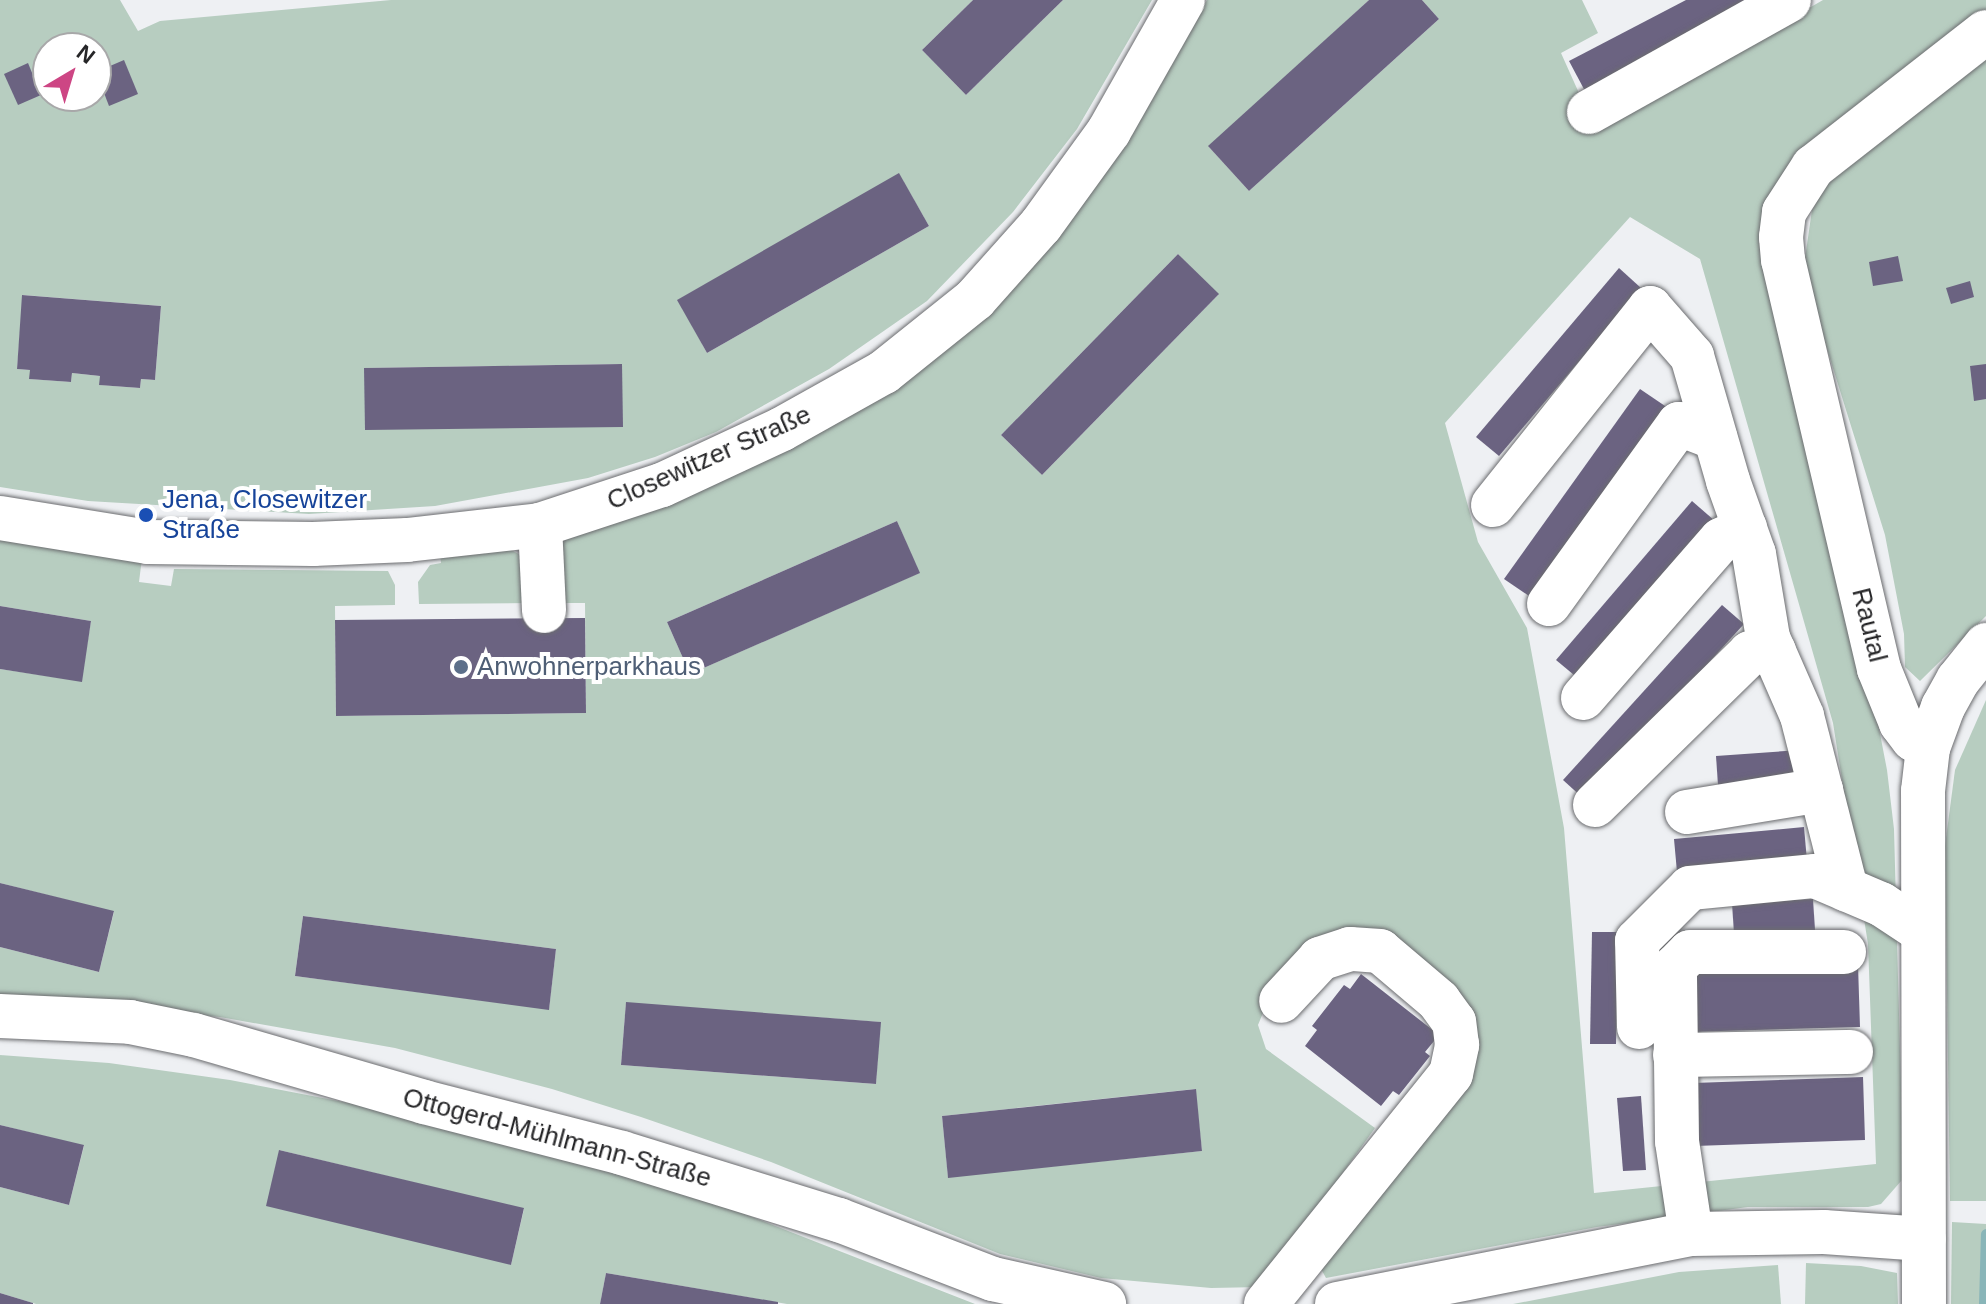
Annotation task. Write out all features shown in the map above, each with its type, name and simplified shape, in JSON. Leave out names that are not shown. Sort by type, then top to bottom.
[{"type":"street","name":"Closewitzer Straße","points":[[0,518],[148,542],[313,544],[407,540],[540,525],[662,485],[782,429],[884,372],[975,299],[1041,225],[1109,131],[1183,0]]},
{"type":"street","points":[[1589,112],[1789,0]]},
{"type":"street","name":"Rautal","points":[[1928,748],[1913,739],[1901,723],[1879,669],[1783,260],[1781,237],[1784,212],[1813,167],[1986,32]]},
{"type":"street","points":[[1493,505],[1650,308],[1692,356],[1715,438],[1754,554],[1768,638],[1802,716],[1846,889]]},
{"type":"street","points":[[1549,604],[1679,424],[1715,438]]},
{"type":"street","points":[[540,525],[544,611]]},
{"type":"street","points":[[1583,698],[1721,540],[1745,528]]},
{"type":"street","points":[[1924,1304],[1923,791],[1928,748],[1943,707],[1958,680],[1986,645]]},
{"type":"street","points":[[1595,805],[1750,653],[1774,651]]},
{"type":"street","points":[[1687,812],[1821,790]]},
{"type":"street","points":[[1639,1027],[1637,941],[1690,888],[1815,876],[1881,904],[1922,931]]},
{"type":"street","points":[[1266,1304],[1451,1074],[1457,1045],[1454,1022],[1439,1001],[1380,951],[1350,949],[1320,959],[1281,1001]]},
{"type":"street","points":[[1691,1234],[1677,1141],[1675,967],[1690,952],[1844,952]]},
{"type":"street","name":"Ottogerd-Mühlmann-Straße","points":[[0,1016],[130,1022],[194,1035],[424,1102],[622,1153],[839,1220],[993,1279],[1104,1304]]},
{"type":"street","points":[[1675,1055],[1851,1052]]},
{"type":"street","points":[[1337,1304],[1691,1234],[1824,1232],[1924,1239]]},
{"type":"green space","points":[[0,0],[120,0],[138,31],[160,21],[391,0],[973,0],[922,50],[966,95],[1063,0],[1152,0],[1077,129],[1013,212],[927,301],[829,369],[716,432],[655,457],[588,478],[435,506],[309,514],[88,501],[0,487]],"holes":[[[899,174],[929,226],[707,353],[678,300]],[[23,295],[161,306],[155,380],[141,379],[140,388],[100,385],[100,376],[72,373],[71,382],[30,379],[30,370],[17,369]],[[621,364],[365,430],[365,368]]]},
{"type":"green space","points":[[1207,0],[1369,0],[1209,147],[1249,191],[1439,19],[1422,0],[1582,0],[1598,33],[1561,53],[1596,131],[1823,0],[1986,0],[1986,11],[1775,187],[1887,770],[1894,829],[1903,1161],[1902,1180],[1881,1204],[1868,1207],[1748,1207],[1597,1227],[1326,1278],[1320,1267],[1467,1064],[1395,949],[1267,1003],[1258,1025],[1266,1049],[1375,1128],[1261,1287],[1211,1288],[1101,1278],[1000,1254],[771,1162],[641,1117],[552,1089],[395,1048],[220,1017],[0,997],[0,947],[99,972],[114,912],[0,883],[0,669],[81,681],[91,621],[0,606],[0,540],[142,558],[139,582],[171,586],[174,569],[388,571],[395,585],[395,605],[335,606],[336,716],[586,713],[585,603],[552,603],[552,555],[567,533],[671,504],[800,444],[1117,157]],"holes":[[[1630,217],[1700,259],[1833,723],[1868,944],[1876,1164],[1594,1193],[1564,828],[1527,628],[1478,542],[1445,423]],[[1178,254],[1218,295],[1042,475],[1001,435]],[[897,521],[919,573],[690,674],[667,622]],[[303,916],[556,949],[549,1009],[295,976]],[[626,1003],[880,1022],[876,1084],[621,1065]],[[1195,1089],[1202,1151],[948,1177],[942,1116]]]},
{"type":"green space","points":[[1986,52],[1986,616],[1920,681],[1905,667],[1904,634],[1885,535],[1803,272],[1812,210],[1827,183]]},
{"type":"green space","points":[[504,546],[526,558],[535,603],[419,604],[418,582],[430,565],[441,563],[440,554]]},
{"type":"green space","points":[[1986,700],[1986,1201],[1950,1201],[1945,846],[1955,770]]},
{"type":"green space","points":[[0,1055],[109,1063],[230,1080],[452,1123],[714,1202],[975,1304],[787,1304],[606,1273],[600,1304],[36,1304],[0,1293],[0,1187],[69,1205],[84,1146],[0,1125]],"holes":[[[279,1150],[524,1209],[511,1265]]]},
{"type":"green space","points":[[1952,1222],[1986,1224],[1986,1304],[1951,1304]]},
{"type":"green space","points":[[1806,1263],[1861,1266],[1897,1273],[1898,1304],[1805,1304]]},
{"type":"green space","points":[[1778,1265],[1781,1304],[1513,1304],[1679,1272]]},
{"type":"building","points":[[973,0],[1063,0],[966,95],[922,50]]},
{"type":"building","points":[[1369,0],[1422,0],[1439,19],[1249,191],[1208,146]]},
{"type":"building","points":[[1686,0],[1757,0],[1585,91],[1569,61]]},
{"type":"building","points":[[124,60],[138,94],[112,105],[112,65]]},
{"type":"building","points":[[28,63],[32,73],[32,99],[18,105],[4,74]]},
{"type":"building","points":[[899,173],[929,226],[707,353],[677,300]]},
{"type":"building","points":[[1178,254],[1219,294],[1042,475],[1001,435]]},
{"type":"building","points":[[1898,256],[1903,281],[1873,286],[1869,262]]},
{"type":"building","points":[[1619,268],[1641,288],[1499,456],[1476,437]]},
{"type":"building","points":[[1970,281],[1974,297],[1951,304],[1946,288]]},
{"type":"building","points":[[22,295],[161,306],[155,380],[141,379],[140,388],[99,385],[100,376],[72,373],[71,382],[29,379],[30,370],[17,369]]},
{"type":"building","points":[[622,364],[623,427],[365,430],[364,368]]},
{"type":"building","points":[[1986,364],[1986,399],[1974,401],[1970,366]]},
{"type":"building","points":[[1640,389],[1668,408],[1532,598],[1504,579]]},
{"type":"building","points":[[1692,501],[1715,521],[1580,680],[1556,660]]},
{"type":"building","points":[[897,521],[920,573],[690,674],[667,622]]},
{"type":"building","points":[[1722,605],[1744,624],[1584,799],[1563,780]]},
{"type":"building","points":[[0,606],[91,621],[82,682],[0,669]]},
{"type":"building","name":"Anwohnerparkhaus","points":[[585,618],[586,713],[336,716],[335,620]]},
{"type":"building","points":[[1800,750],[1802,779],[1718,785],[1716,756]]},
{"type":"building","points":[[1804,827],[1807,861],[1677,872],[1674,839]]},
{"type":"building","points":[[0,883],[114,911],[99,972],[0,947]]},
{"type":"building","points":[[1813,899],[1815,930],[1734,934],[1732,903]]},
{"type":"building","points":[[303,916],[556,949],[549,1010],[295,976]]},
{"type":"building","points":[[1592,932],[1618,932],[1616,1044],[1590,1044]]},
{"type":"building","points":[[1858,965],[1860,1027],[1687,1032],[1685,970]]},
{"type":"building","points":[[1361,974],[1439,1035],[1425,1052],[1430,1056],[1399,1095],[1393,1091],[1381,1106],[1305,1046],[1317,1030],[1312,1026],[1344,985],[1350,989]]},
{"type":"building","points":[[626,1002],[881,1022],[876,1084],[621,1065]]},
{"type":"building","points":[[1863,1077],[1865,1140],[1695,1146],[1693,1083]]},
{"type":"building","points":[[1196,1089],[1202,1151],[948,1178],[942,1116]]},
{"type":"building","points":[[1641,1096],[1646,1170],[1623,1171],[1617,1098]]},
{"type":"building","points":[[0,1125],[84,1145],[69,1205],[0,1187]]},
{"type":"building","points":[[279,1150],[524,1208],[511,1265],[266,1206]]},
{"type":"building","points":[[606,1273],[778,1302],[778,1304],[600,1304]]},
{"type":"building","points":[[0,1293],[33,1303],[33,1304],[0,1304]]},
{"type":"waterway","points":[[1984,1304],[1986,1234]]},
{"type":"place","name":"Jena, Closewitzer Straße","points":[[146,515]]},
{"type":"place","name":"Anwohnerparkhaus","points":[[461,667]]}]
